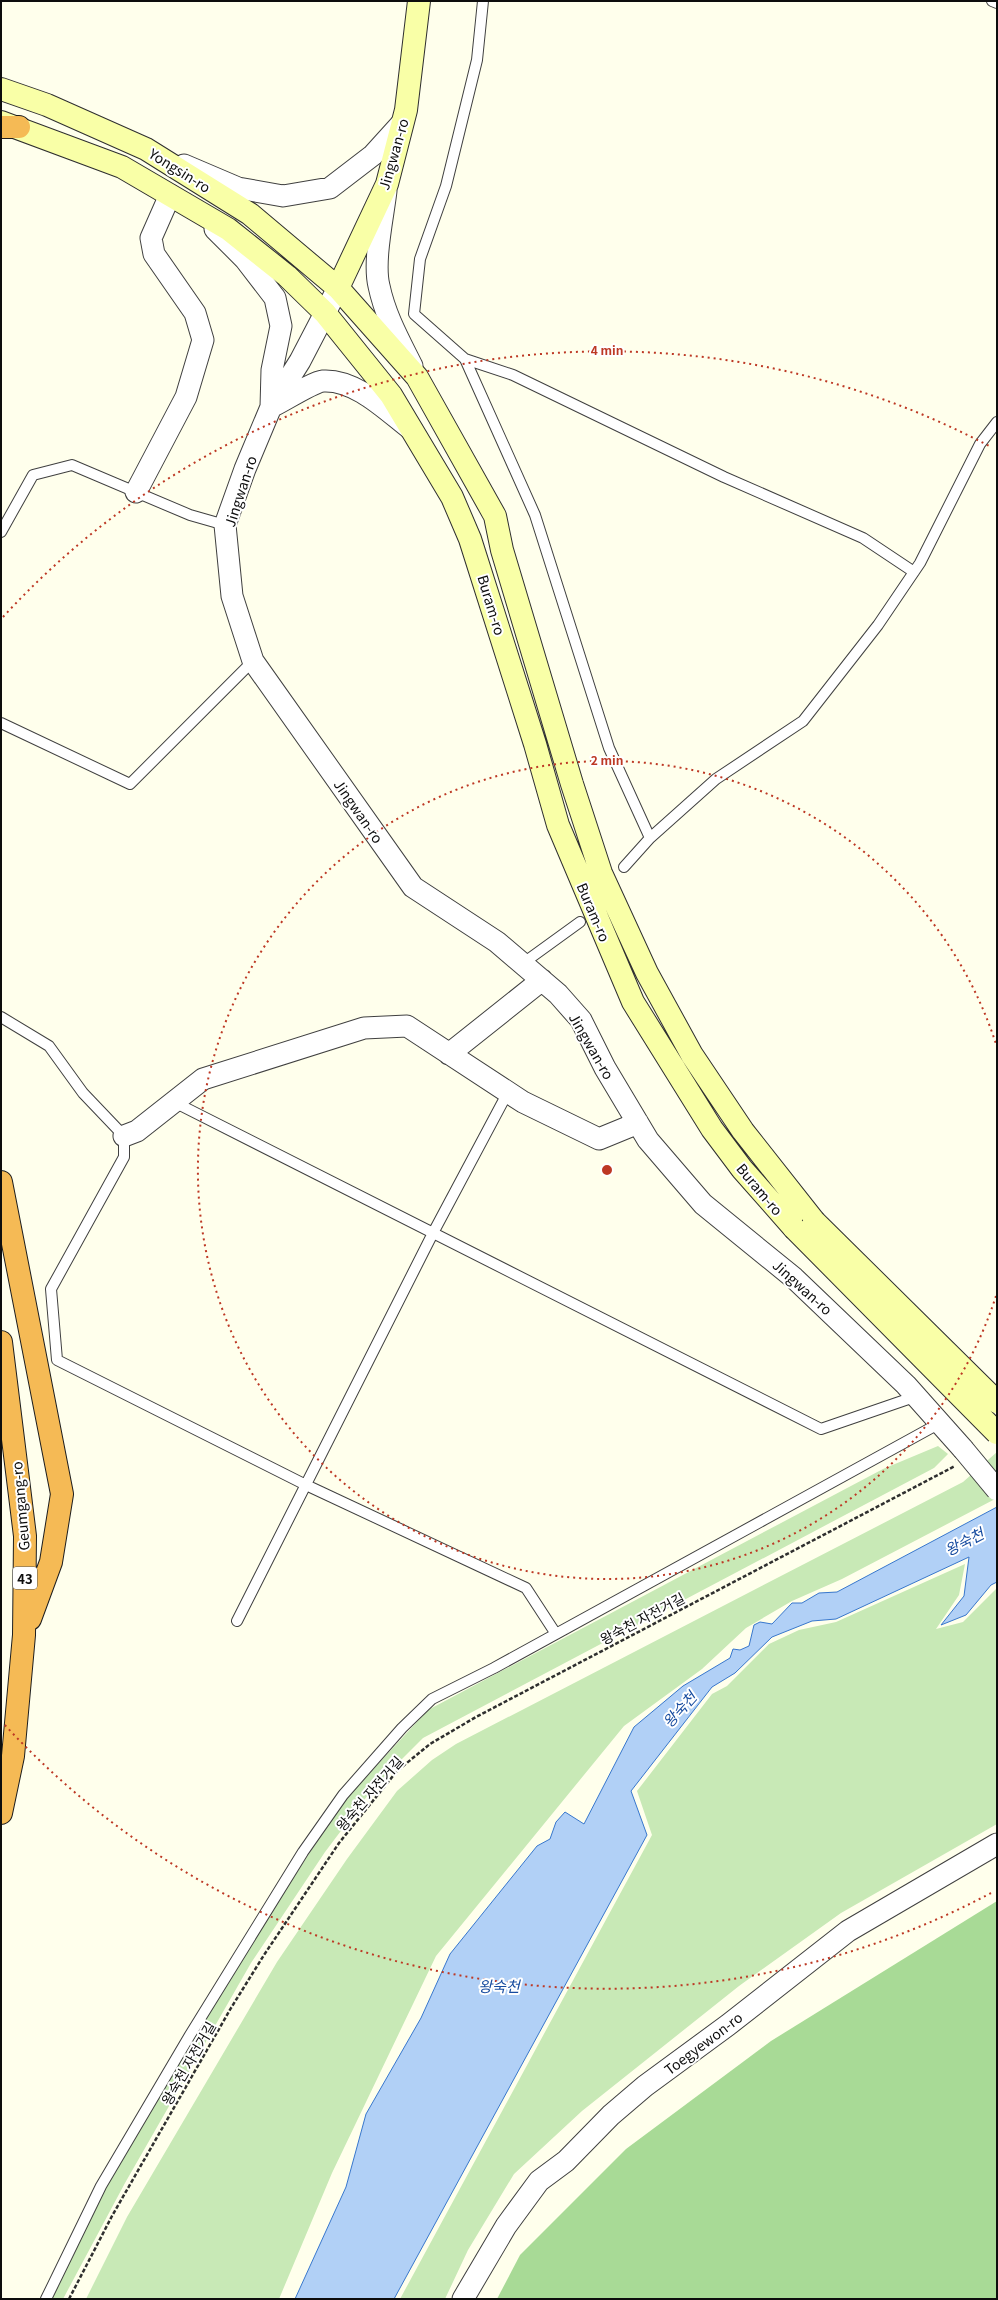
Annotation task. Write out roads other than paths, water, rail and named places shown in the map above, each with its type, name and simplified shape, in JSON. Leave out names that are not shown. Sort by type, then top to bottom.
[{"type":"highway","points":[[1,1182],[62,1494],[51,1562],[24,1635]]},
{"type":"highway","name":"Geumgang-ro","points":[[1,1342],[25,1536],[24,1635],[13,1756],[1,1813]]},
{"type":"street","name":"Jingwan-ro","points":[[419,1],[406,110],[387,184],[325,313],[300,361],[271,407],[245,469],[225,525],[232,596],[253,661],[412,887],[497,942],[558,994],[580,1020],[605,1068],[648,1140],[703,1204],[794,1278],[917,1396],[997,1490]]},
{"type":"street","name":"Yongsin-ro","points":[[1,89],[47,105],[146,148],[250,214],[338,288]]},
{"type":"street","points":[[146,148],[238,188],[283,196],[330,188],[373,155],[402,123]]},
{"type":"street","name":"Buram-ro","points":[[7,125],[122,167],[228,229],[287,276],[325,313],[391,395],[452,497],[470,539],[533,736],[558,825],[633,1002],[712,1129],[742,1169],[794,1228],[997,1432]]},
{"type":"street","points":[[387,184],[379,256],[378,285],[387,316],[418,378]]},
{"type":"street","points":[[136,492],[186,397],[203,340],[195,313],[154,254],[151,238],[170,195]]},
{"type":"street","points":[[199,212],[245,259],[275,298],[281,326],[272,370],[271,407],[322,381],[345,383],[375,402],[414,432]]},
{"type":"street","name":"Buram-ro","points":[[338,288],[418,378],[494,516],[502,550],[579,806],[601,873],[647,973],[692,1055],[743,1131],[814,1221],[997,1402]]},
{"type":"street","points":[[449,1054],[542,980]]},
{"type":"street","points":[[124,1136],[137,1131],[203,1079],[364,1028],[407,1026],[523,1102],[599,1139],[638,1123]]},
{"type":"street","name":"Toegyewon-ro","points":[[463,2299],[506,2226],[539,2181],[566,2161],[612,2115],[645,2086],[728,2025],[848,1931],[997,1844]]},
{"type":"lane","points":[[483,1],[477,60],[446,186],[420,259],[414,314],[465,359],[513,375],[724,477],[863,538],[914,572]]},
{"type":"lane","points":[[992,1],[997,3]]},
{"type":"lane","points":[[465,359],[535,515],[609,748],[650,838]]},
{"type":"lane","points":[[624,866],[650,838],[716,779],[803,721],[878,625],[914,572],[980,444],[997,422]]},
{"type":"lane","points":[[1,532],[33,475],[72,465],[190,515],[225,525]]},
{"type":"lane","points":[[1,723],[130,784],[253,661]]},
{"type":"lane","points":[[522,964],[580,922]]},
{"type":"lane","points":[[1,1017],[49,1046],[83,1094],[124,1136],[124,1157],[51,1288],[57,1360],[306,1485],[526,1588],[556,1634]]},
{"type":"lane","points":[[237,1621],[433,1233],[508,1092]]},
{"type":"lane","points":[[174,1102],[821,1429],[917,1396]]},
{"type":"lane","points":[[46,2299],[101,2186],[186,2042],[303,1852],[343,1795],[402,1728],[432,1699],[494,1668],[940,1423]]},
{"type":"water","name":"왕숙천","points":[[997,1507],[997,1582],[991,1585],[966,1615],[941,1625],[964,1596],[969,1557],[836,1619],[812,1621],[772,1637],[735,1673],[712,1687],[631,1791],[647,1835],[394,2299],[295,2299],[346,2187],[366,2114],[421,2018],[450,1954],[537,1846],[550,1839],[556,1822],[565,1812],[584,1824],[634,1727],[683,1686],[730,1658],[733,1649],[740,1650],[749,1646],[754,1625],[760,1622],[772,1624],[792,1603],[802,1603],[819,1593],[837,1592]]}]
